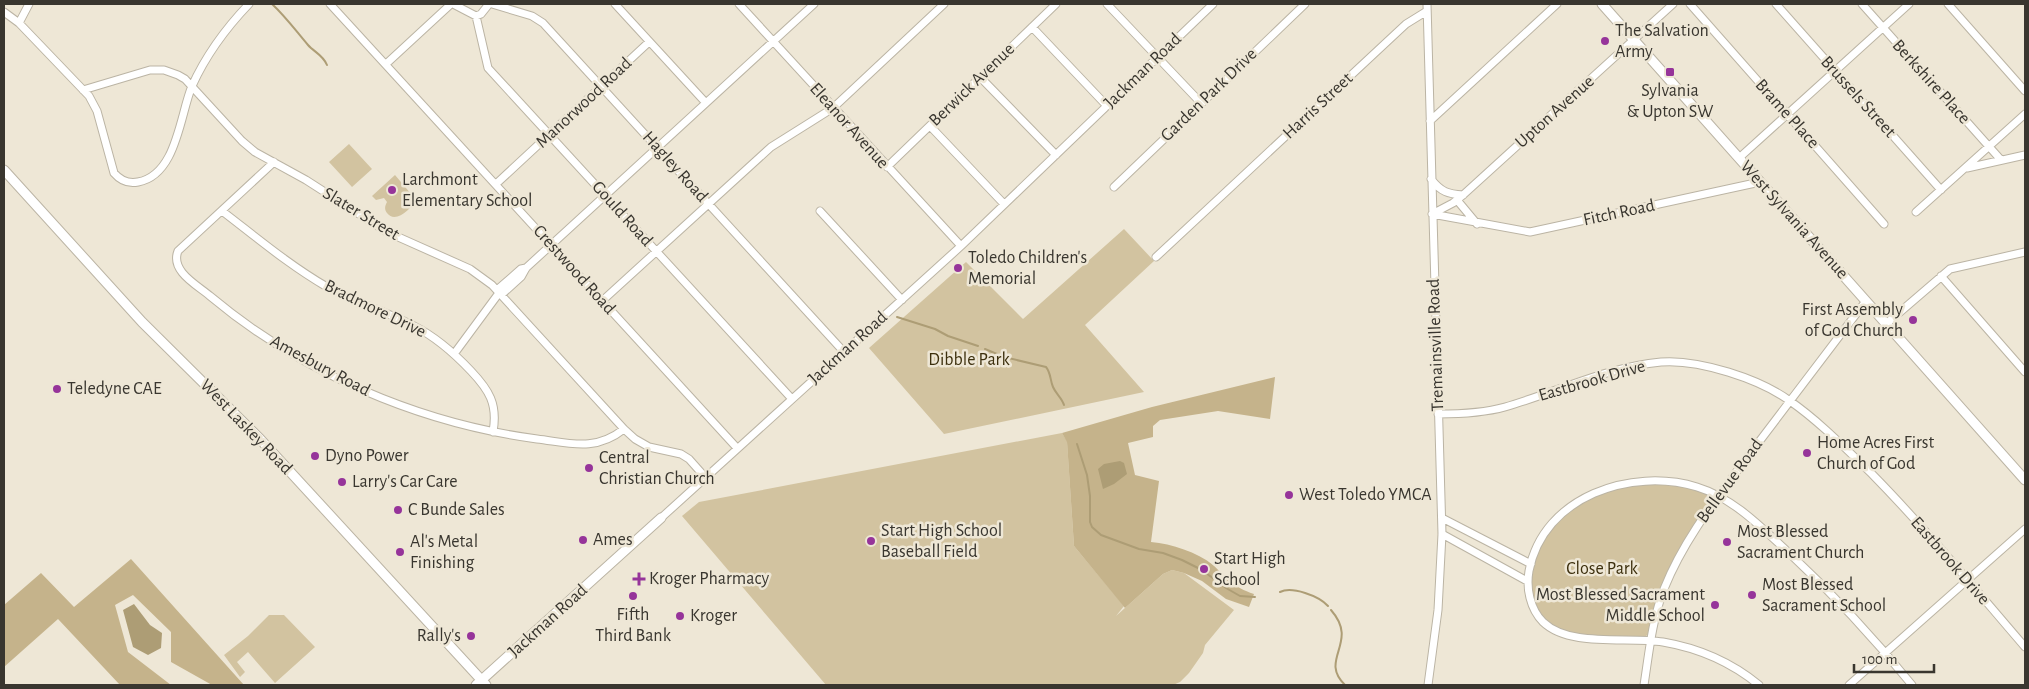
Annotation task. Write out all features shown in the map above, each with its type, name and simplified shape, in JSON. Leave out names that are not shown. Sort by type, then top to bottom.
[{"type":"main road","name":"West Sylvania Avenue","points":[[1602,4],[2025,480]]},
{"type":"main road","name":"West Laskey Road","points":[[4,170],[146,326],[260,439],[481,684]]},
{"type":"main road","name":"Jackman Road","points":[[481,684],[661,518]]},
{"type":"street","points":[[19,23],[29,4]]},
{"type":"street","points":[[4,12],[19,23],[83,90],[97,111],[114,173],[120,179],[133,182],[141,181],[151,176],[171,153],[192,87],[219,40],[249,4]]},
{"type":"street","name":"Crestwood Road","points":[[330,4],[737,448]]},
{"type":"street","points":[[386,64],[452,4],[476,16],[481,14],[490,4]]},
{"type":"street","name":"Hagley Road","points":[[490,4],[540,20],[844,352]]},
{"type":"street","points":[[615,4],[706,103]]},
{"type":"street","name":"Eleanor Avenue","points":[[739,4],[961,246]]},
{"type":"street","points":[[454,354],[499,293],[520,269],[526,268],[814,4]]},
{"type":"street","points":[[602,301],[771,146],[833,108],[944,4]]},
{"type":"street","name":"Berwick Avenue","points":[[887,167],[1056,4]]},
{"type":"street","points":[[1107,4],[1201,102]]},
{"type":"street","name":"Jackman Road","points":[[661,518],[961,246],[1213,4]]},
{"type":"street","name":"Garden Park Drive","points":[[1114,186],[1305,4]]},
{"type":"street","points":[[1430,121],[1557,4]]},
{"type":"street","name":"Upton Avenue","points":[[1432,214],[1463,195],[1673,4]]},
{"type":"street","name":"Brame Place","points":[[1690,4],[1884,224]]},
{"type":"street","name":"Brussels Street","points":[[1776,4],[1941,190]]},
{"type":"street","name":"Berkshire Place","points":[[1862,4],[2001,160]]},
{"type":"street","points":[[1739,158],[1909,4]]},
{"type":"street","points":[[1948,4],[2025,91]]},
{"type":"street","name":"Tremainsville Road","points":[[1427,7],[1442,518],[1438,610],[1428,685]]},
{"type":"street","name":"Harris Street","points":[[1156,257],[1406,24],[1427,7]]},
{"type":"street","name":"Gould Road","points":[[476,16],[488,68],[792,399]]},
{"type":"street","points":[[1032,27],[1107,106]]},
{"type":"street","name":"Manorwood Road","points":[[496,184],[649,42]]},
{"type":"street","name":"Slater Street","points":[[83,90],[150,70],[158,69],[181,76],[249,147],[306,180],[387,232],[470,269],[499,293],[635,439],[662,451],[681,454],[689,459],[705,477]]},
{"type":"street","points":[[980,77],[1056,155]]},
{"type":"street","points":[[1916,212],[2025,114]]},
{"type":"street","points":[[930,126],[1004,204]]},
{"type":"street","points":[[1965,168],[2025,155]]},
{"type":"street","name":"Amesbury Road","points":[[274,162],[178,251],[176,257],[178,268],[224,307],[278,345],[342,381],[414,410],[493,432],[563,442],[594,444],[610,440],[624,429]]},
{"type":"street","points":[[1431,179],[1446,194],[1463,195]]},
{"type":"street","name":"Fitch Road","points":[[1432,214],[1478,224],[1530,232],[1760,182]]},
{"type":"street","points":[[1457,200],[1478,224]]},
{"type":"street","name":"Bradmore Drive","points":[[222,211],[310,277],[347,298],[413,325],[433,337],[454,354],[488,392],[496,418],[493,432]]},
{"type":"street","points":[[820,211],[902,300]]},
{"type":"street","points":[[1886,324],[1950,268],[2025,252]]},
{"type":"street","points":[[1941,276],[2025,372]]},
{"type":"street","name":"Bellevue Road","points":[[1644,685],[1650,640],[1657,610],[1670,574],[1688,540],[1718,496],[1866,301]]},
{"type":"street","name":"Eastbrook Drive","points":[[1438,414],[1458,414],[1503,408],[1574,382],[1633,367],[1663,362],[1710,367],[1766,386],[1790,401],[1844,446],[1896,499],[2025,647]]},
{"type":"street","points":[[1759,685],[1734,668],[1705,653],[1684,646],[1650,640],[1571,636],[1551,629],[1535,610],[1528,577],[1536,547],[1552,524],[1571,507],[1602,489],[1628,482],[1655,480],[1684,484],[1718,496],[1741,511],[1767,532],[1816,579],[1886,653],[1912,685]]},
{"type":"street","points":[[1442,518],[1530,564]]},
{"type":"street","points":[[1849,685],[2025,529]]},
{"type":"street","points":[[1442,534],[1528,577]]},
{"type":"green space","points":[[349,144],[372,169],[352,187],[329,162]]},
{"type":"green space","points":[[395,175],[417,201],[403,214],[395,217],[386,212],[387,202],[384,198],[376,200],[372,196]]},
{"type":"green space","name":"Dibble Park","points":[[1124,229],[1154,261],[1085,325],[1144,392],[944,434],[869,348],[966,262],[1023,319]]},
{"type":"green space","points":[[1062,433],[1067,441],[1074,546],[1124,606],[1116,616],[1163,574],[1172,570],[1184,573],[1234,610],[1205,645],[1203,653],[1180,682],[1173,685],[826,685],[682,516],[699,502]]},
{"type":"green space","name":"Close Park","points":[[1629,484],[1675,484],[1712,497],[1694,526],[1648,635],[1635,638],[1590,635],[1568,632],[1555,627],[1542,617],[1535,604],[1532,589],[1533,573],[1543,542],[1552,528],[1577,504],[1605,491]]},
{"type":"green space","points":[[269,615],[284,615],[315,647],[275,683],[248,652],[237,662],[245,672],[240,677],[224,655],[248,636]]},
{"type":"shaded area","points":[[1275,377],[1270,419],[1218,411],[1160,420],[1153,426],[1153,437],[1128,443],[1135,475],[1159,481],[1151,542],[1184,549],[1207,560],[1236,585],[1254,594],[1249,607],[1226,599],[1202,581],[1172,570],[1163,574],[1125,608],[1074,546],[1067,442],[1062,433],[1152,407]]},
{"type":"shaded area","points":[[1120,461],[1124,463],[1127,474],[1114,484],[1103,489],[1098,469],[1104,464]]},
{"type":"shaded area","points":[[131,559],[244,685],[212,685],[171,662],[171,632],[133,595],[115,605],[128,652],[171,685],[120,685],[58,619],[4,667],[4,605],[41,573],[74,607]]},
{"type":"shaded area","points":[[134,604],[150,625],[162,633],[161,648],[148,655],[133,647],[123,610]]},
{"type":"waterway","points":[[272,4],[327,65]]},
{"type":"waterway","points":[[897,317],[935,329],[948,336],[978,346]]},
{"type":"waterway","points":[[985,349],[1004,357],[1046,367],[1053,387],[1064,405]]},
{"type":"waterway","points":[[1077,444],[1087,475],[1090,496],[1090,522],[1092,527],[1101,535],[1139,549],[1163,553],[1182,560],[1202,570],[1240,596],[1255,597]]},
{"type":"waterway","points":[[1280,592],[1291,590],[1305,593],[1324,602],[1328,606]]},
{"type":"waterway","points":[[1331,610],[1339,622],[1342,632],[1336,667],[1338,676],[1345,685]]},
{"type":"place","name":"The Salvation Army","points":[[1605,41]]},
{"type":"place","name":"Sylvania & Upton SW","points":[[1670,72]]},
{"type":"place","name":"Larchmont Elementary School","points":[[392,190]]},
{"type":"place","name":"Toledo Children's Memorial","points":[[958,268]]},
{"type":"place","name":"First Assembly of God Church","points":[[1913,320]]},
{"type":"place","name":"Teledyne CAE","points":[[57,389]]},
{"type":"place","name":"Home Acres First Church of God","points":[[1807,453]]},
{"type":"place","name":"Dyno Power","points":[[315,456]]},
{"type":"place","name":"Central Christian Church","points":[[589,468]]},
{"type":"place","name":"Larry's Car Care","points":[[342,482]]},
{"type":"place","name":"West Toledo YMCA","points":[[1289,495]]},
{"type":"place","name":"C Bunde Sales","points":[[398,510]]},
{"type":"place","name":"Ames","points":[[583,540]]},
{"type":"place","name":"Start High School Baseball Field","points":[[871,541]]},
{"type":"place","name":"Most Blessed Sacrament Church","points":[[1727,542]]},
{"type":"place","name":"Al's Metal Finishing","points":[[400,552]]},
{"type":"place","name":"Start High School","points":[[1204,569]]},
{"type":"place","name":"Kroger Pharmacy","points":[[639,579]]},
{"type":"place","name":"Most Blessed Sacrament School","points":[[1752,595]]},
{"type":"place","name":"Fifth Third Bank","points":[[633,596]]},
{"type":"place","name":"Most Blessed Sacrament Middle School","points":[[1715,605]]},
{"type":"place","name":"Kroger","points":[[680,616]]},
{"type":"place","name":"Rally's","points":[[471,636]]}]
